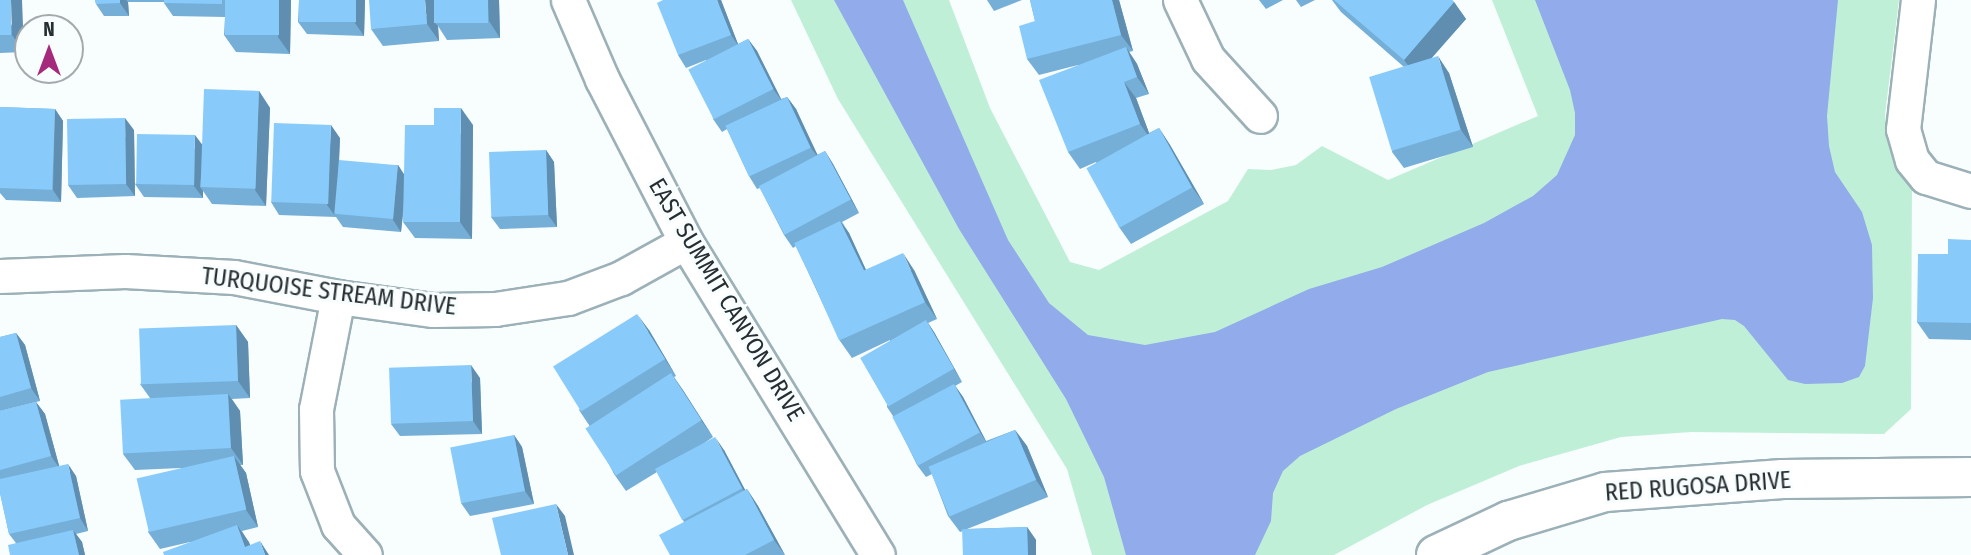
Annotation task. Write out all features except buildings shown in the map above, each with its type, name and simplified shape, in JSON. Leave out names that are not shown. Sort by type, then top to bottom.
[{"type":"street","name":"EAST SUMMIT CANYON DRIVE","points":[[568,0],[597,69],[686,242],[878,555]]},
{"type":"street","points":[[1180,0],[1208,59],[1260,116]]},
{"type":"street","points":[[1918,0],[1903,129],[1912,160],[1926,177],[1971,191]]},
{"type":"street","name":"TURQUOISE STREAM DRIVE","points":[[0,276],[125,271],[234,277],[338,297],[433,310],[495,309],[568,298],[621,278],[686,242]]},
{"type":"street","points":[[338,297],[316,410],[317,471],[338,525],[365,555]]},
{"type":"street","name":"RED RUGOSA DRIVE","points":[[1436,555],[1508,521],[1605,492],[1783,480],[1971,477]]},
{"type":"green space","points":[[791,0],[949,0],[990,108],[1070,262],[1099,270],[1228,201],[1248,169],[1271,170],[1296,165],[1322,146],[1388,180],[1538,116],[1492,0],[1899,0],[1885,115],[1891,153],[1912,184],[1911,409],[1884,434],[1691,432],[1621,437],[1519,466],[1427,505],[1334,555],[1092,555],[1067,469],[838,99]]},
{"type":"water","points":[[834,0],[903,0],[1008,240],[1049,303],[1088,335],[1145,345],[1215,332],[1309,289],[1382,267],[1484,223],[1533,196],[1557,175],[1575,135],[1575,113],[1570,90],[1535,0],[1838,0],[1827,116],[1829,146],[1835,172],[1862,212],[1872,245],[1873,298],[1865,366],[1859,377],[1842,383],[1805,384],[1788,380],[1744,326],[1735,320],[1722,319],[1488,372],[1396,409],[1300,456],[1283,471],[1273,493],[1271,521],[1255,555],[1126,555],[1104,477],[1066,399],[959,229]]}]
